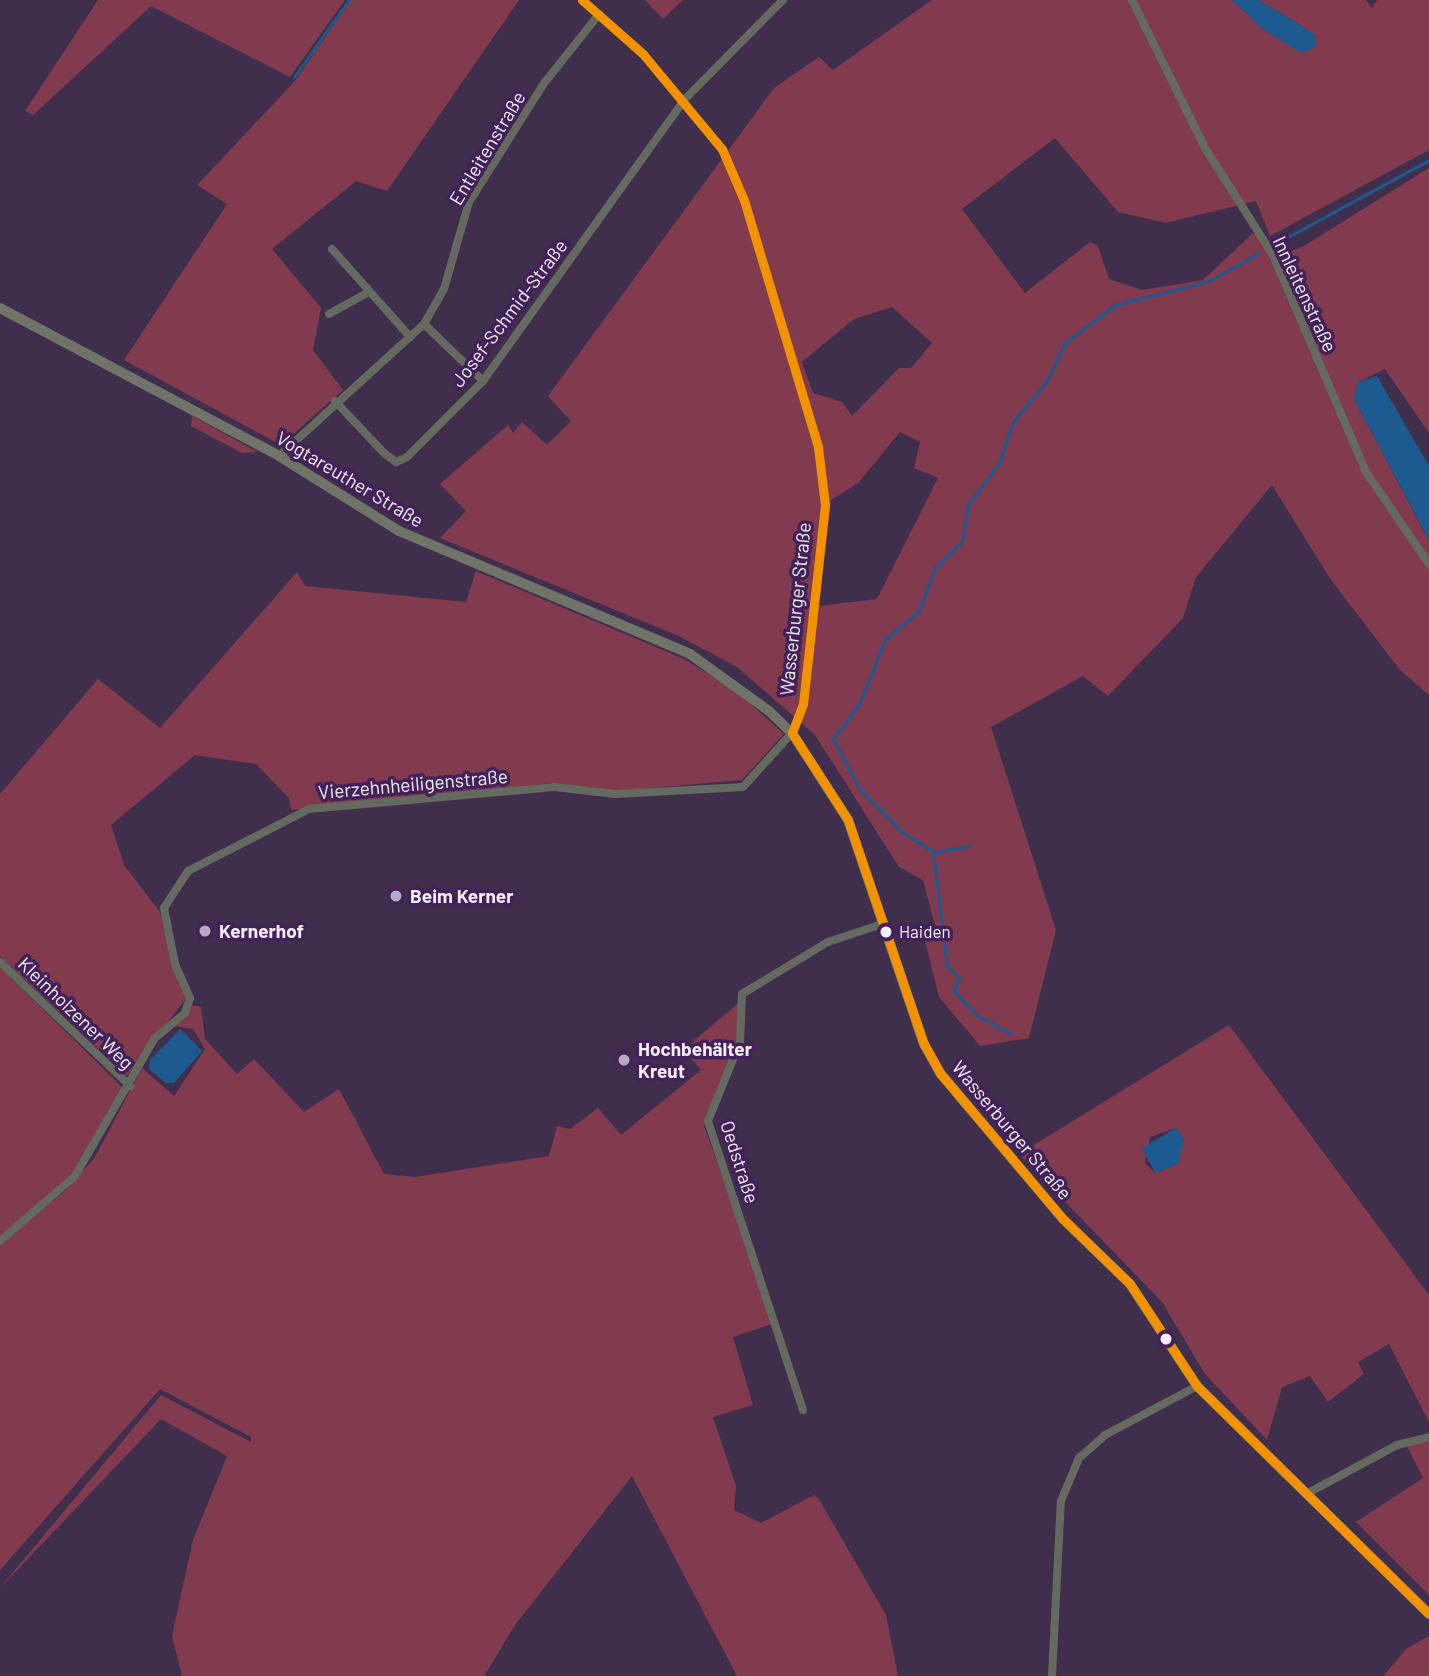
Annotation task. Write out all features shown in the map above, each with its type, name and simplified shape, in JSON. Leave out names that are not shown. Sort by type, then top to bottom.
[{"type":"main road","name":"Vogtareuther Straße","points":[[0,308],[279,456],[399,531],[690,654],[739,684],[792,733]]},
{"type":"main road","name":"Wasserburger Straße","points":[[792,733],[848,820],[882,924],[940,1073],[1063,1219],[1130,1283],[1196,1386],[1429,1614]]},
{"type":"street","name":"Josef-Schmid-Straße","points":[[335,401],[396,462],[483,382],[684,100],[783,0]]},
{"type":"street","name":"Innleitenstraße","points":[[1132,0],[1205,148],[1273,254],[1366,472],[1429,564]]},
{"type":"street","name":"Wasserburger Straße","points":[[585,1],[684,100],[722,149],[744,200],[822,473],[825,505],[803,704],[792,733]]},
{"type":"street","name":"Entleitenstraße","points":[[279,456],[335,401],[424,324],[444,289],[469,202],[545,82],[599,14]]},
{"type":"street","points":[[332,249],[410,337]]},
{"type":"street","points":[[329,314],[369,292]]},
{"type":"street","points":[[424,324],[483,382]]},
{"type":"street","name":"Vierzehnheiligenstraße","points":[[0,1241],[75,1176],[130,1086],[154,1039],[185,1013],[190,998],[175,964],[164,908],[188,871],[309,809],[554,787],[616,794],[743,787],[792,733]]},
{"type":"street","name":"Oedstraße","points":[[803,1410],[708,1121],[740,1042],[743,994],[828,942],[882,924]]},
{"type":"street","name":"Kleinholzener Weg","points":[[0,962],[130,1086]]},
{"type":"street","points":[[1052,1676],[1055,1573],[1061,1502],[1079,1458],[1105,1435],[1196,1386]]},
{"type":"street","points":[[1308,1493],[1397,1445],[1429,1437]]},
{"type":"shaded area","points":[[98,0],[345,0],[290,77],[151,6],[33,115],[25,111]]},
{"type":"shaded area","points":[[351,0],[519,0],[387,191],[356,181],[272,249],[321,308],[313,350],[343,390],[281,445],[124,360],[227,204],[197,185],[295,81]]},
{"type":"shaded area","points":[[645,0],[683,0],[663,19]]},
{"type":"shaded area","points":[[932,0],[1232,0],[1264,30],[1305,28],[1259,0],[1366,0],[1372,8],[1377,0],[1429,0],[1429,150],[1270,236],[1256,201],[1166,223],[1118,212],[1055,138],[962,209],[1025,293],[1090,242],[1098,246],[1109,279],[1142,290],[1203,280],[1253,233],[1284,254],[1304,246],[1429,168],[1429,433],[1385,369],[1358,382],[1354,399],[1429,541],[1429,695],[1400,670],[1331,580],[1272,485],[1196,577],[1183,618],[1108,696],[1083,676],[991,727],[1056,930],[1029,1038],[980,1046],[939,997],[925,940],[937,933],[923,880],[899,867],[815,735],[737,667],[679,636],[440,538],[466,511],[440,484],[508,425],[513,433],[522,422],[547,445],[571,421],[548,396],[774,88],[819,57],[833,70]],"holes":[[[892,307],[932,343],[911,368],[899,368],[852,416],[842,402],[813,393],[802,362],[854,319]],[[900,432],[920,442],[914,468],[938,478],[877,599],[819,606],[831,500],[858,483]]]},
{"type":"shaded area","points":[[192,416],[258,452],[242,453],[191,426]]},
{"type":"shaded area","points":[[476,571],[684,659],[736,691],[784,734],[742,780],[617,791],[553,783],[291,810],[289,798],[256,764],[195,755],[111,825],[124,865],[160,912],[187,997],[127,1076],[0,956],[0,794],[98,679],[160,728],[297,572],[305,586],[466,602]]},
{"type":"shaded area","points":[[0,967],[123,1088],[77,1169],[0,1237]]},
{"type":"shaded area","points":[[741,1001],[736,1042],[704,1126],[775,1323],[733,1337],[753,1405],[713,1417],[736,1486],[734,1510],[761,1523],[814,1495],[819,1499],[886,1615],[898,1676],[737,1676],[632,1476],[515,1625],[484,1676],[182,1676],[172,1636],[193,1540],[227,1456],[161,1419],[0,1588],[161,1395],[251,1442],[251,1437],[160,1389],[0,1570],[0,1244],[66,1190],[95,1157],[142,1068],[174,1096],[205,1049],[193,1029],[174,1026],[191,1005],[201,1007],[205,1039],[237,1074],[254,1059],[304,1112],[339,1089],[384,1174],[415,1177],[549,1156],[557,1126],[570,1129],[598,1108],[621,1135],[701,1070],[684,1049]]},
{"type":"shaded area","points":[[1229,1025],[1429,1295],[1429,1422],[1389,1344],[1358,1362],[1364,1374],[1328,1402],[1310,1376],[1282,1387],[1267,1440],[1205,1374],[1162,1302],[1019,1154]],"holes":[[[1176,1128],[1184,1139],[1177,1164],[1155,1173],[1145,1163],[1150,1137]]]},
{"type":"shaded area","points":[[1429,1440],[1429,1595],[1356,1522],[1423,1478],[1407,1446]]},
{"type":"shaded area","points":[[1429,1636],[1429,1676],[1383,1676],[1406,1649]]},
{"type":"water","points":[[1232,0],[1259,0],[1316,35],[1315,47],[1302,53],[1264,30]]},
{"type":"water","points":[[1377,376],[1429,466],[1429,540],[1354,399],[1358,382]]},
{"type":"water","points":[[180,1029],[202,1051],[174,1083],[166,1083],[149,1069],[150,1060]]},
{"type":"water","points":[[1176,1128],[1184,1139],[1178,1164],[1155,1173],[1142,1148]]},
{"type":"waterway","points":[[294,77],[349,0]]},
{"type":"waterway","points":[[1275,244],[1429,160]]},
{"type":"waterway","points":[[1011,1034],[976,1015],[954,991],[959,978],[947,966],[933,852],[902,832],[860,790],[833,739],[860,703],[885,640],[919,611],[935,568],[962,542],[968,505],[999,463],[1013,422],[1047,381],[1065,343],[1115,305],[1209,281],[1259,253]]},
{"type":"waterway","points":[[935,852],[969,846]]},
{"type":"transit line","points":[[582,0],[643,54],[722,149],[744,200],[818,447],[825,505],[803,704],[792,733]]},
{"type":"transit line","points":[[792,733],[848,820],[924,1044],[940,1073],[1063,1219],[1130,1284],[1197,1386],[1429,1614]]},
{"type":"place","name":"Beim Kerner","points":[[396,896]]},
{"type":"place","name":"Kernerhof","points":[[205,931]]},
{"type":"place","name":"Haiden","points":[[886,932]]},
{"type":"place","name":"Hochbehälter Kreut","points":[[624,1060]]}]
